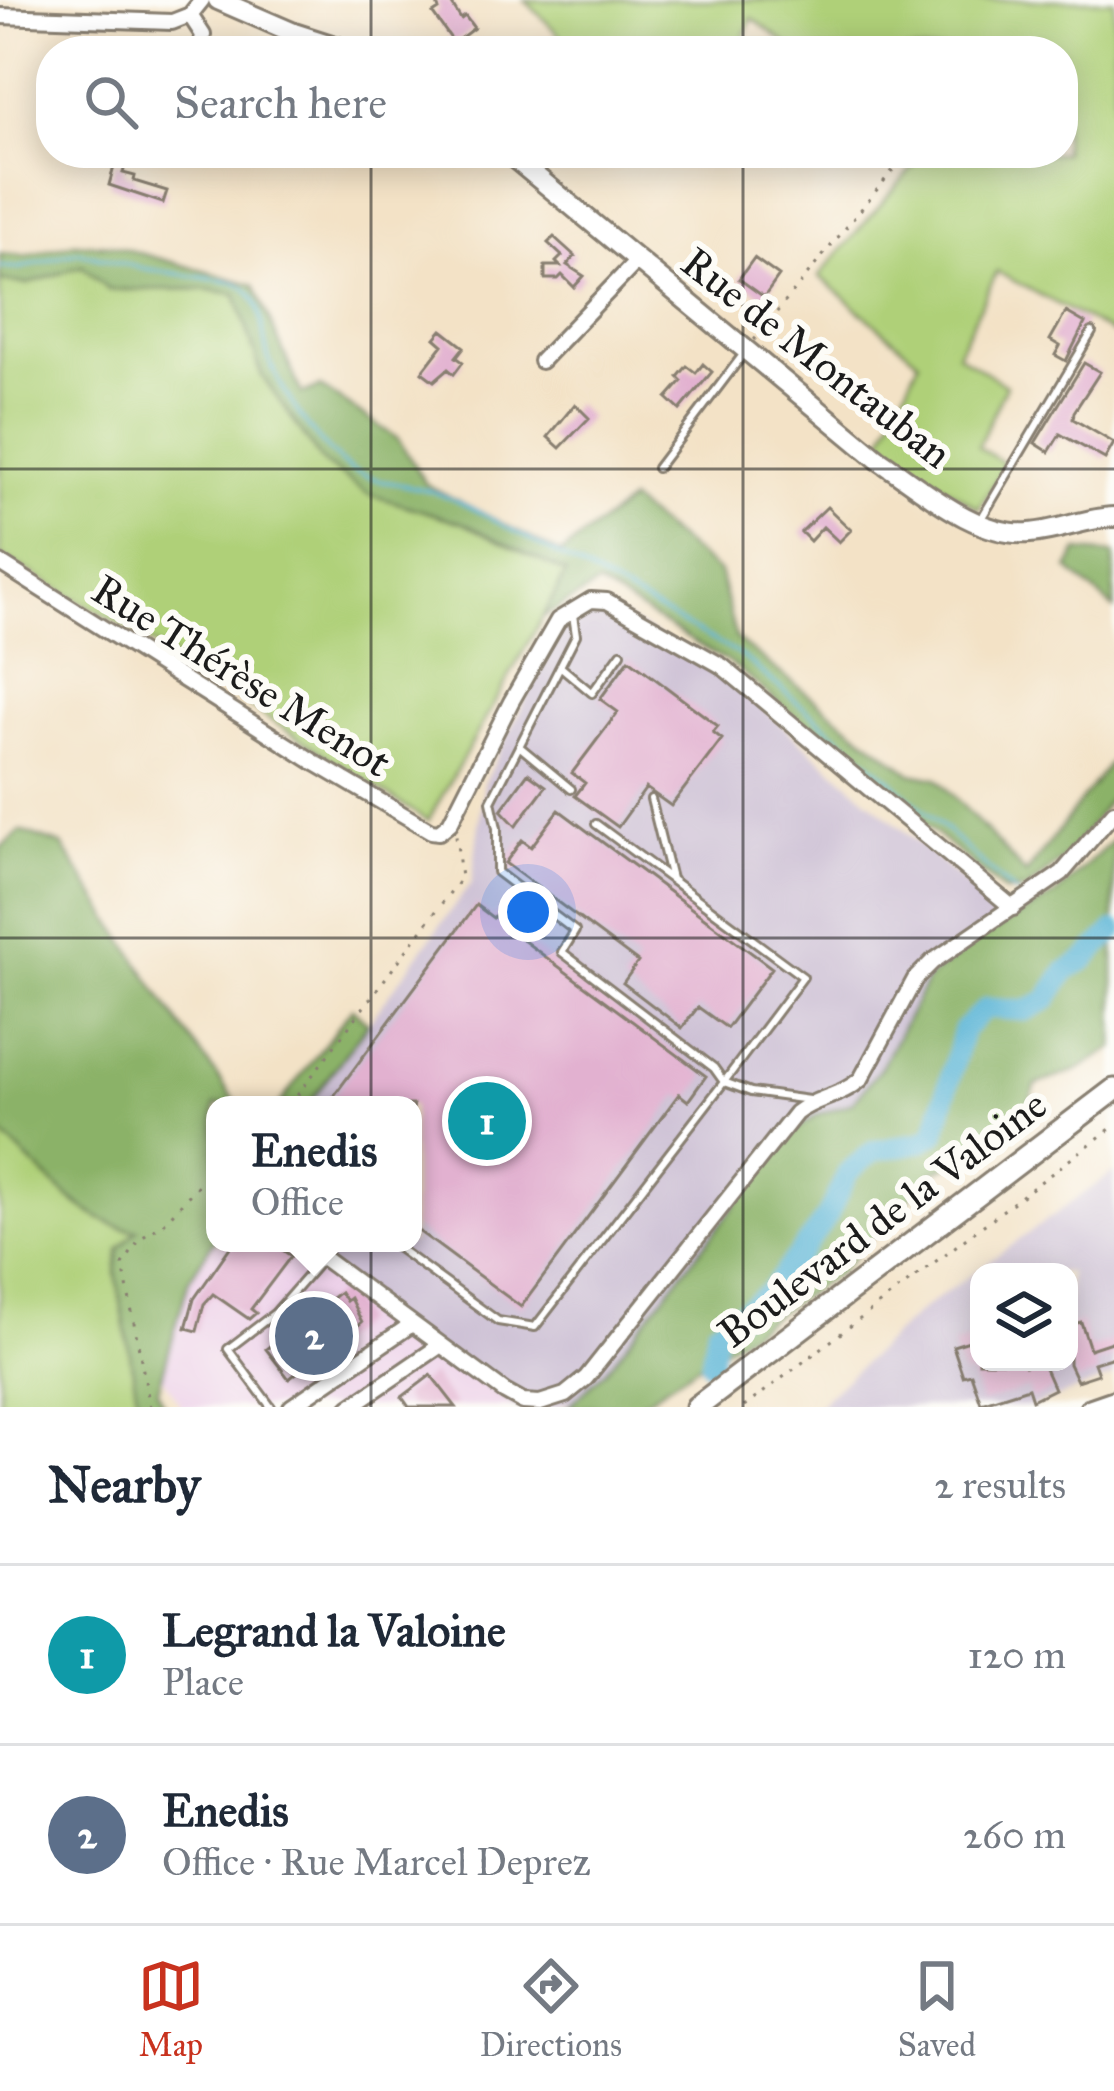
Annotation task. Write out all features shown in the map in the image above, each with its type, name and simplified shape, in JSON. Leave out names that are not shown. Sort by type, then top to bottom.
[{"type":"main road","name":"Boulevard de la Valoine","points":[[697,1407],[1114,1090]]},
{"type":"main road","name":"Boulevard de la Valoine","points":[[719,1407],[1114,1108]]},
{"type":"street","points":[[0,16],[172,22],[190,15],[202,0]]},
{"type":"street","points":[[218,0],[303,36]]},
{"type":"street","points":[[190,15],[203,36]]},
{"type":"street","name":"Rue de Montauban","points":[[526,168],[879,460],[979,522],[998,531],[1030,533],[1114,517]]},
{"type":"street","points":[[541,361],[637,261]]},
{"type":"street","name":"Rue Thérèse Menot","points":[[0,563],[431,831],[439,832],[450,823]]},
{"type":"street","points":[[450,823],[558,620],[590,600],[608,601],[722,666],[1013,908]]},
{"type":"street","points":[[315,1252],[523,1402],[541,1403],[565,1395],[607,1353],[796,1113],[850,1090],[861,1079],[915,979],[932,962],[1063,873],[1114,812]]},
{"type":"street","points":[[290,1407],[412,1324]]},
{"type":"street","points":[[350,1407],[441,1345]]},
{"type":"street","points":[[1088,1407],[1114,1398]]},
{"type":"lane","points":[[979,522],[1092,332]]},
{"type":"lane","points":[[656,469],[745,351]]},
{"type":"lane","points":[[572,611],[576,635],[491,801],[497,872],[575,931],[562,952],[714,1068],[724,1082],[751,1092],[815,1101]]},
{"type":"lane","points":[[560,667],[592,693],[621,653]]},
{"type":"lane","points":[[519,746],[571,789]]},
{"type":"lane","points":[[651,799],[672,882]]},
{"type":"lane","points":[[403,1252],[499,1321],[535,1328],[803,977],[596,824]]},
{"type":"lane","points":[[271,1407],[228,1349],[275,1313],[323,1258]]},
{"type":"path","points":[[745,351],[895,168]]},
{"type":"path","points":[[297,1096],[460,878],[457,836],[450,823]]},
{"type":"path","points":[[743,1407],[1114,1126]]},
{"type":"path","points":[[150,1407],[123,1265],[140,1239],[164,1223],[206,1176]]},
{"type":"shaded area","points":[[611,610],[718,670],[1010,922],[986,935],[904,1022],[880,1069],[852,1104],[817,1115],[606,1370],[572,1402],[514,1407],[300,1252],[422,1252],[422,1096],[315,1096],[472,882],[484,782],[561,630],[583,621],[587,613]]},
{"type":"shaded area","points":[[1114,1172],[1114,1377],[1029,1407],[816,1407],[917,1313],[970,1275],[970,1371],[1078,1371],[1078,1263],[987,1263]]},
{"type":"shaded area","points":[[207,1252],[300,1252],[513,1407],[182,1407],[163,1377],[189,1280]]},
{"type":"green space","points":[[525,0],[1114,0],[1114,334],[997,272],[957,354],[1006,385],[978,447],[1005,464],[979,509],[880,444],[919,361],[819,276],[912,168],[1078,168],[1078,36],[776,36],[752,18],[745,36],[560,36]]},
{"type":"green space","points":[[74,243],[112,245],[254,285],[302,394],[321,387],[398,439],[426,484],[561,554],[629,501],[719,572],[736,639],[911,773],[937,778],[1026,874],[1114,757],[1114,794],[1069,854],[1026,890],[1005,892],[737,668],[598,585],[543,617],[566,573],[463,523],[368,494],[323,463],[262,376],[236,294],[203,289],[108,290],[82,266],[28,284],[0,281],[0,254],[26,256]]},
{"type":"green space","points":[[82,266],[108,290],[203,289],[236,294],[262,376],[368,494],[463,523],[567,574],[428,821],[135,633],[0,555],[0,281],[28,284]]},
{"type":"green space","points":[[1078,551],[1114,554],[1114,609],[1068,569]]},
{"type":"green space","points":[[21,831],[62,845],[232,1096],[206,1096],[207,1252],[189,1280],[158,1390],[164,1407],[139,1407],[116,1273],[119,1249],[137,1230],[98,1218],[80,1206],[0,1133],[0,848]]},
{"type":"green space","points":[[1114,839],[1114,1048],[1078,1070],[1036,1085],[1027,1108],[982,1152],[935,1171],[839,1273],[634,1407],[568,1407],[606,1370],[792,1133],[817,1115],[852,1103],[880,1069],[929,977],[986,935],[1055,895]]},
{"type":"green space","points":[[352,1008],[368,1023],[315,1096],[286,1096]]},
{"type":"green space","points":[[0,1133],[81,1207],[118,1226],[138,1230],[132,1358],[139,1407],[0,1407]]},
{"type":"building","points":[[436,0],[449,0],[461,19],[465,16],[474,28],[463,36],[449,36],[433,14],[439,10]]},
{"type":"building","points":[[114,168],[124,168],[123,173],[135,176],[134,181],[167,191],[163,203],[109,185]]},
{"type":"building","points":[[554,237],[575,256],[567,265],[584,276],[574,287],[562,275],[545,279],[545,266],[560,266],[556,262],[562,256],[548,243]]},
{"type":"building","points":[[754,258],[779,276],[764,297],[739,279]]},
{"type":"building","points":[[1066,312],[1085,323],[1066,361],[1055,355],[1060,346],[1050,340]]},
{"type":"building","points":[[442,330],[464,347],[456,357],[463,362],[454,374],[448,369],[434,381],[422,372],[443,345],[435,338]]},
{"type":"building","points":[[1084,363],[1100,372],[1073,419],[1114,443],[1105,459],[1060,434],[1049,452],[1035,443]]},
{"type":"building","points":[[703,364],[712,372],[680,410],[667,398],[682,381],[678,377],[687,366],[696,373]]},
{"type":"building","points":[[575,404],[589,418],[560,448],[548,437]]},
{"type":"building","points":[[827,507],[851,530],[839,542],[823,527],[810,541],[801,532]]},
{"type":"building","points":[[629,659],[718,726],[713,732],[722,739],[671,806],[646,788],[618,827],[575,796],[585,783],[572,773],[618,712],[600,699]]},
{"type":"building","points":[[528,773],[546,786],[516,826],[501,810]]},
{"type":"building","points":[[559,810],[772,968],[727,1028],[698,1007],[682,1028],[623,983],[638,962],[505,863],[522,840],[531,847]]},
{"type":"building","points":[[508,899],[523,909],[508,929],[706,1076],[688,1101],[679,1094],[521,1307],[422,1234],[422,1096],[334,1096],[476,905],[493,918]]},
{"type":"building","points":[[227,1252],[285,1252],[291,1256],[251,1309],[256,1313],[249,1319],[213,1294],[204,1304],[197,1331],[186,1328],[194,1299]]},
{"type":"building","points":[[340,1292],[346,1301],[350,1298],[362,1322],[289,1379],[266,1349]]},
{"type":"building","points":[[1078,1323],[1090,1349],[1114,1341],[1114,1357],[1094,1363],[1098,1374],[1077,1381],[1072,1371],[1078,1371]]},
{"type":"building","points":[[970,1341],[970,1371],[1046,1371],[1054,1389],[1032,1400],[1028,1388],[981,1403],[971,1374],[963,1376],[953,1346]]},
{"type":"building","points":[[431,1375],[456,1407],[409,1407],[402,1397]]},
{"type":"waterway","points":[[0,267],[20,268],[78,252],[141,268],[237,283],[254,298],[267,354],[284,391],[311,431],[342,463],[362,474],[437,493],[474,509],[743,657],[892,781],[1017,895]]},
{"type":"waterway","points":[[711,1364],[716,1330],[770,1291],[827,1217],[848,1172],[874,1151],[921,1142],[935,1134],[963,1030],[986,1008],[1025,1011],[1047,1000],[1066,971],[1085,960],[1114,931]]},
{"type":"place","name":"Legrand la Valoine","points":[[487,1121]]},
{"type":"place","name":"Enedis","points":[[314,1336]]}]
